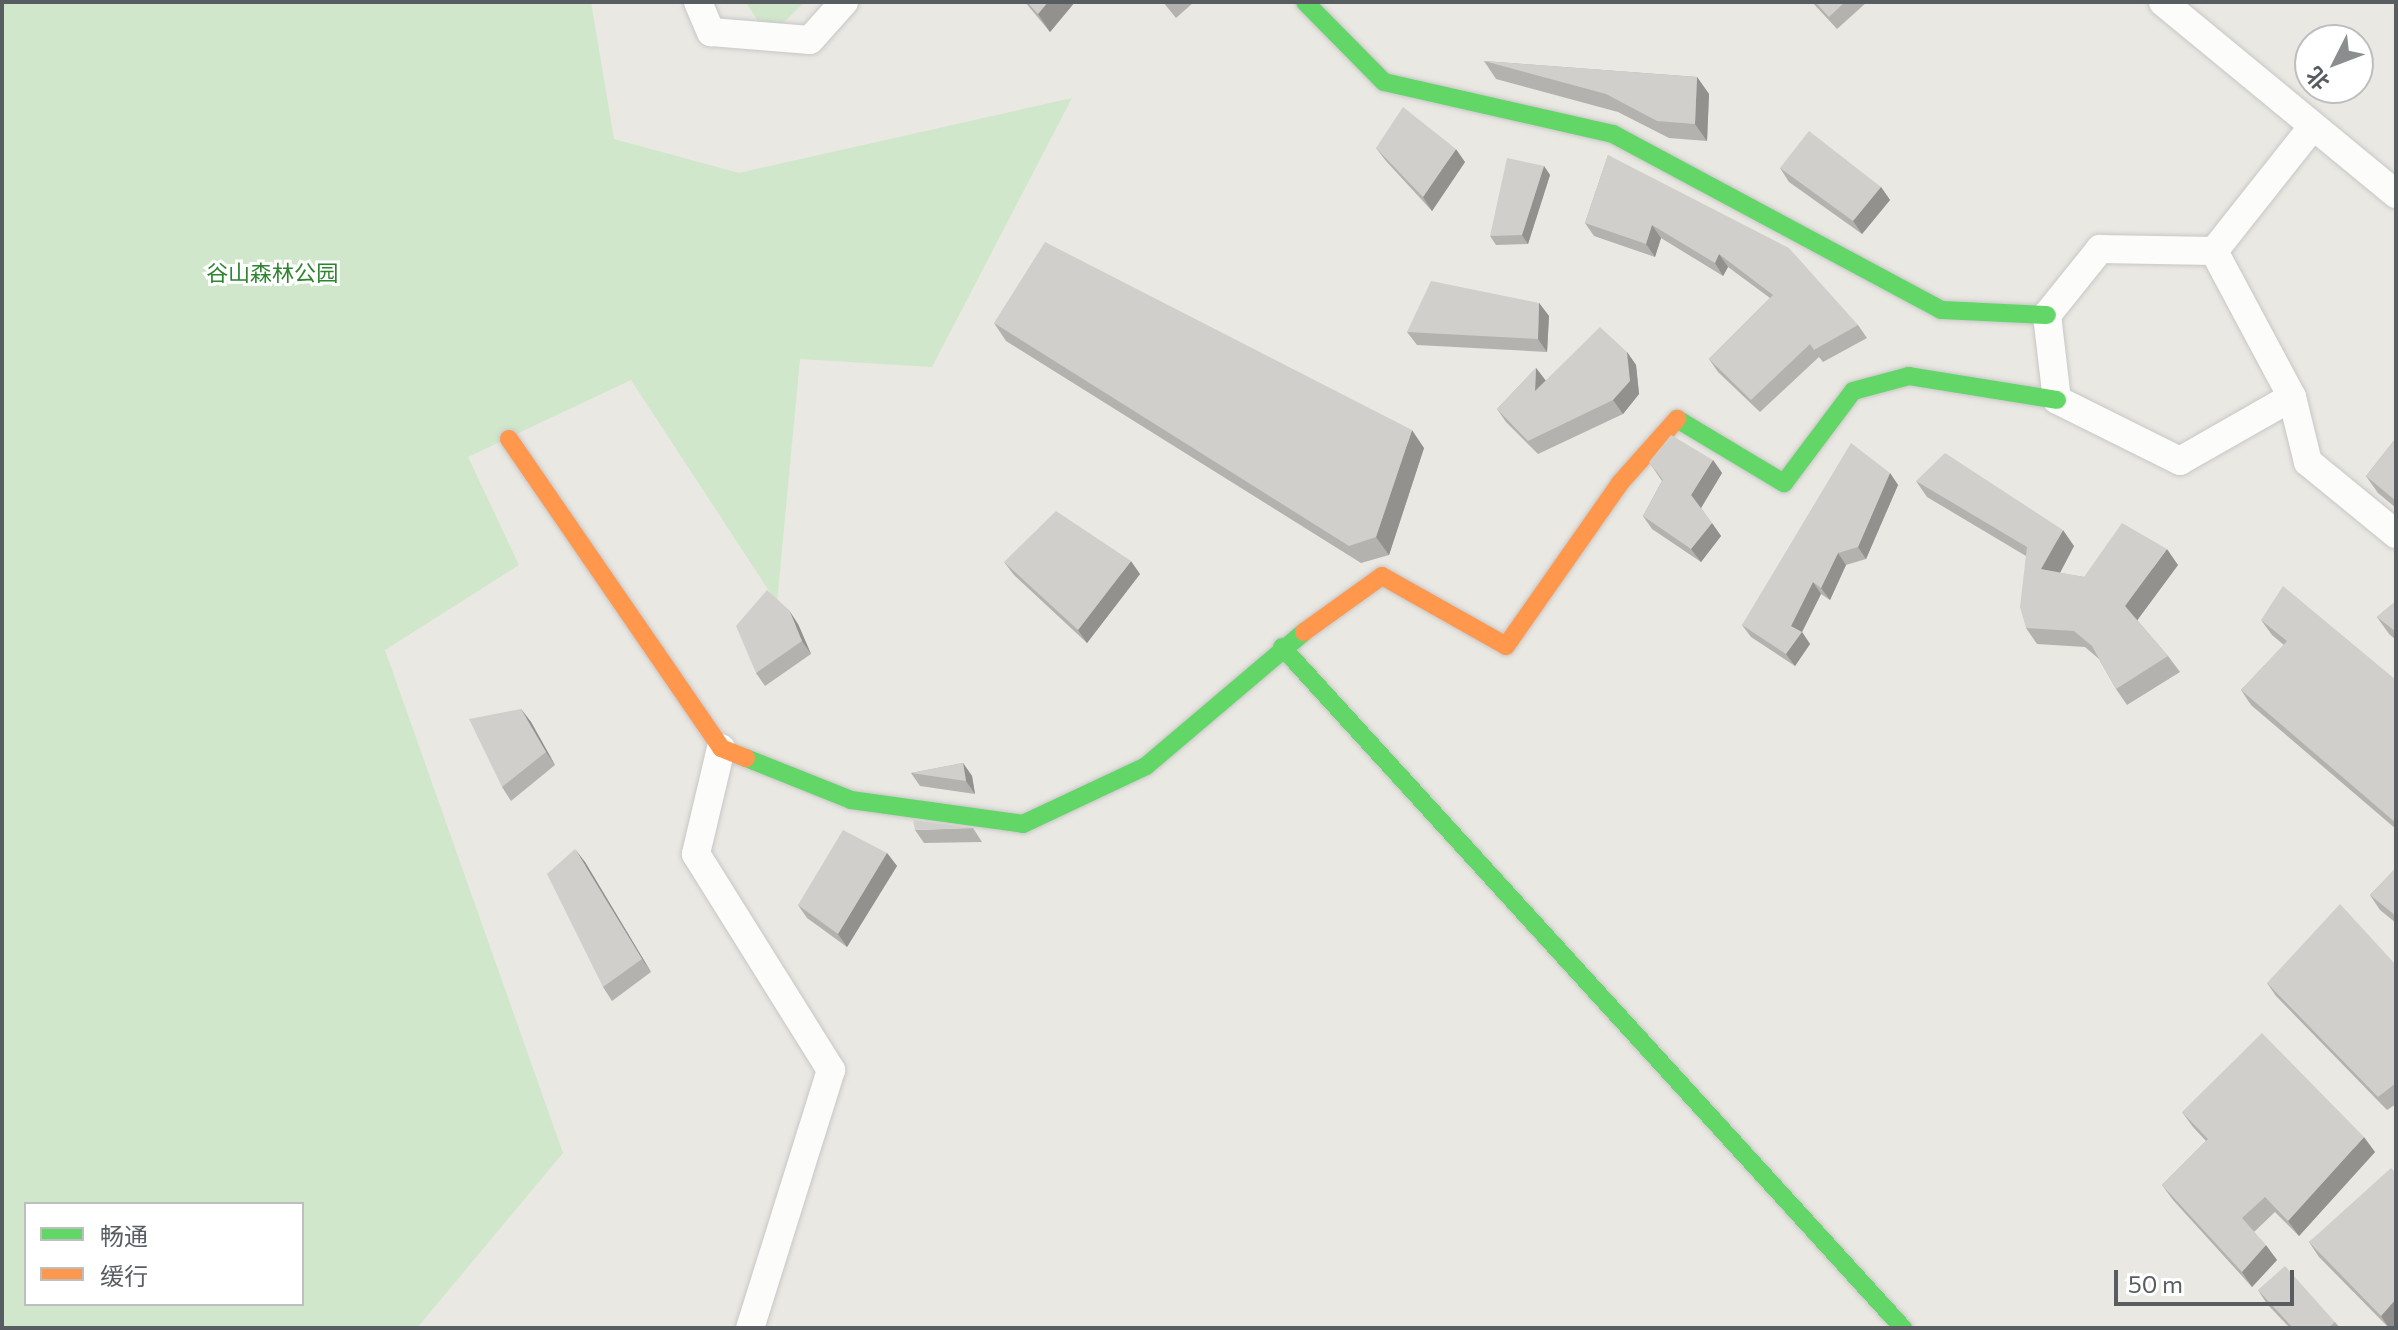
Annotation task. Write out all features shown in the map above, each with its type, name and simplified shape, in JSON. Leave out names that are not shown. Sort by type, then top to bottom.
[{"type":"street","points":[[698,2],[711,32],[810,40],[844,2]]},
{"type":"street","points":[[1305,2],[1384,82],[1613,134],[1941,310],[2047,315]]},
{"type":"street","points":[[2163,2],[2396,194]]},
{"type":"street","points":[[2214,251],[2313,126]]},
{"type":"street","points":[[2057,400],[2047,315],[2100,249],[2214,251]]},
{"type":"street","points":[[2214,251],[2292,397],[2308,462],[2396,534]]},
{"type":"street","points":[[509,439],[721,748],[851,800],[1023,824],[1146,766],[1282,647],[1382,576],[1506,646],[1620,483],[1675,418],[1784,483],[1853,391],[1909,376],[2057,400],[2180,461],[2292,397]]},
{"type":"street","points":[[1282,647],[1903,1328]]},
{"type":"street","points":[[721,748],[696,854],[831,1070],[750,1328]]},
{"type":"green space","name":"谷山森林公园","points":[[2,2],[591,2],[614,139],[739,173],[1072,98],[932,367],[800,359],[777,603],[631,380],[468,457],[519,565],[385,650],[563,1153],[417,1328],[2,1328]]},
{"type":"green space","points":[[746,2],[805,2],[768,37]]},
{"type":"building","points":[[1027,2],[1048,2],[1038,14]]},
{"type":"building","points":[[1815,2],[1845,2],[1829,17]]},
{"type":"building","points":[[1484,61],[1697,77],[1695,124],[1657,121],[1606,94]]},
{"type":"building","points":[[1403,107],[1456,149],[1423,197],[1376,148]]},
{"type":"building","points":[[1809,131],[1881,187],[1853,221],[1780,168]]},
{"type":"building","points":[[1608,155],[1789,248],[1858,325],[1814,350],[1810,344],[1751,400],[1709,359],[1773,295],[1719,254],[1715,263],[1652,225],[1646,244],[1585,223]]},
{"type":"building","points":[[1507,158],[1544,166],[1522,235],[1490,236]]},
{"type":"building","points":[[1045,242],[1412,430],[1376,537],[1349,546],[994,323]]},
{"type":"building","points":[[1431,281],[1539,303],[1538,339],[1407,332]]},
{"type":"building","points":[[1600,327],[1627,352],[1630,381],[1613,400],[1528,441],[1497,409],[1536,368],[1535,391]]},
{"type":"building","points":[[1671,435],[1713,460],[1691,495],[1712,523],[1691,549],[1643,516],[1663,480],[1649,462]]},
{"type":"building","points":[[2396,438],[2396,501],[2366,476]]},
{"type":"building","points":[[1851,443],[1890,473],[1858,547],[1838,553],[1821,588],[1813,582],[1791,626],[1802,632],[1786,654],[1742,625]]},
{"type":"building","points":[[1945,453],[2063,530],[2041,569],[2084,577],[2122,523],[2167,549],[2125,606],[2168,656],[2116,689],[2092,646],[2074,631],[2026,628],[2020,607],[2027,547],[1916,481]]},
{"type":"building","points":[[1056,511],[1131,561],[1078,630],[1004,562]]},
{"type":"building","points":[[2283,586],[2396,680],[2396,823],[2241,690],[2287,641],[2261,620]]},
{"type":"building","points":[[767,590],[789,610],[802,641],[756,673],[736,626]]},
{"type":"building","points":[[2396,601],[2396,632],[2377,617]]},
{"type":"building","points":[[521,709],[546,752],[502,787],[469,719]]},
{"type":"building","points":[[963,763],[966,781],[911,773]]},
{"type":"building","points":[[913,820],[973,828],[915,830]]},
{"type":"building","points":[[843,830],[887,853],[838,934],[798,905]]},
{"type":"building","points":[[575,849],[642,959],[603,987],[547,874]]},
{"type":"building","points":[[2396,868],[2396,916],[2370,895]]},
{"type":"building","points":[[2340,904],[2396,965],[2396,1083],[2378,1097],[2267,983]]},
{"type":"building","points":[[2262,1033],[2364,1137],[2288,1221],[2265,1197],[2242,1218],[2266,1245],[2242,1272],[2162,1185],[2208,1139],[2182,1112]]},
{"type":"building","points":[[2391,1168],[2396,1173],[2396,1299],[2381,1316],[2309,1242]]},
{"type":"building","points":[[2285,1266],[2335,1322],[2328,1328],[2293,1328],[2258,1290]]},
{"type":"traffic: fast","points":[[1305,2],[1384,82],[1613,134],[1941,310],[2047,315]]},
{"type":"traffic: fast","points":[[1677,419],[1784,483],[1853,391],[1909,376],[2057,400]]},
{"type":"traffic: fast","points":[[746,758],[851,800],[1023,824],[1146,766],[1304,632]]},
{"type":"traffic: fast","points":[[1282,647],[1903,1328]]},
{"type":"traffic: slow","points":[[1304,632],[1382,576],[1506,646],[1620,483],[1677,419]]},
{"type":"traffic: slow","points":[[509,439],[721,748],[746,758]]}]
